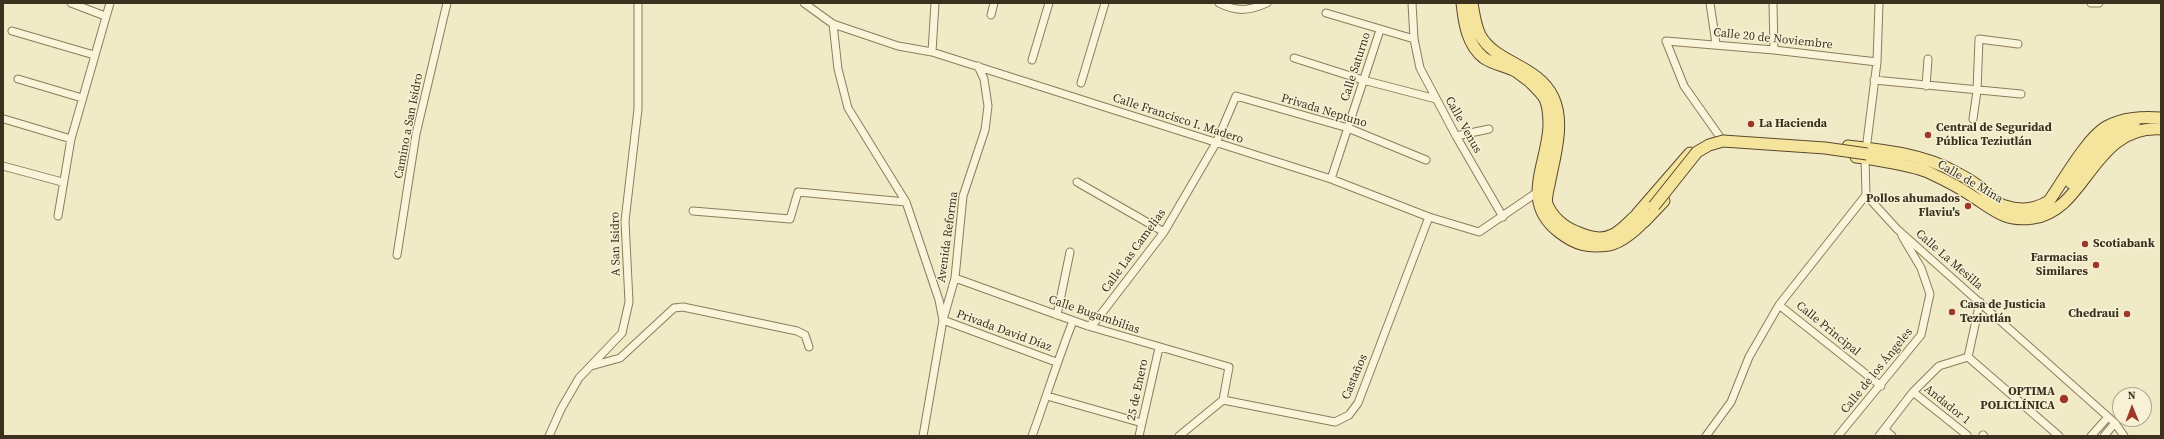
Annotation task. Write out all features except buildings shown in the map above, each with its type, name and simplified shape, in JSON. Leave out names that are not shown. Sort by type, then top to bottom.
[{"type":"main road","points":[[1462,3],[1464,21],[1471,43],[1483,57],[1516,72],[1533,84],[1545,99],[1549,114],[1544,190],[1547,203],[1554,217],[1571,230],[1592,238],[1612,236],[1662,203],[1702,153],[1712,147],[1723,145],[1865,153]]},
{"type":"main road","points":[[1472,3],[1474,19],[1480,36],[1491,48],[1502,56],[1523,67],[1538,78],[1553,96],[1558,117],[1557,143],[1544,190]]},
{"type":"main road","name":"Calle de Mina","points":[[1640,218],[1654,206],[1697,152],[1709,144],[1722,141],[1817,148],[1867,154],[1929,167],[1961,182],[2004,212],[2025,216],[2049,210],[2062,196],[2098,145],[2116,131],[2127,127],[2142,118]]},
{"type":"main road","name":"Calle de Mina","points":[[1865,153],[1930,161],[1953,171],[1977,185],[2004,206],[2023,209],[2042,206],[2049,201],[2090,143],[2105,127],[2119,121],[2142,118],[2161,118]]},
{"type":"main road","name":"Calle de Mina","points":[[2127,127],[2161,129]]},
{"type":"main road","name":"Calle de Mina","points":[[1865,153],[1928,172],[1974,197],[1994,212],[2011,218],[2032,218],[2051,214],[2120,138],[2148,128]]},
{"type":"main road","points":[[1640,218],[1696,146],[1720,137],[1725,136],[1865,153]]},
{"type":"street","points":[[71,3],[105,16]]},
{"type":"street","points":[[58,216],[62,182],[71,139],[105,16],[110,3]]},
{"type":"street","name":"Camino a San Isidro","points":[[397,255],[416,134],[447,3]]},
{"type":"street","name":"A San Isidro","points":[[549,436],[561,409],[579,378],[622,332],[629,302],[625,222],[638,109],[638,3]]},
{"type":"street","name":"Calle Francisco I. Madero","points":[[804,3],[834,24],[898,46],[932,52],[978,66],[1331,179],[1428,217],[1479,232],[1544,190]]},
{"type":"street","points":[[932,52],[935,3]]},
{"type":"street","points":[[991,15],[994,3]]},
{"type":"street","points":[[1032,60],[1049,3]]},
{"type":"street","points":[[1081,83],[1105,3]]},
{"type":"street","points":[[1219,3],[1229,8],[1250,10],[1267,3]]},
{"type":"street","name":"Calle Venus","points":[[1412,3],[1414,40],[1420,68],[1456,136],[1503,217]]},
{"type":"street","points":[[1710,3],[1716,44]]},
{"type":"street","points":[[1773,3],[1774,50]]},
{"type":"street","points":[[1709,434],[1731,402],[1749,357],[1779,304],[1866,195],[1865,153],[1877,62],[1879,3]]},
{"type":"street","points":[[2091,3],[2099,3]]},
{"type":"street","points":[[1326,13],[1414,40]]},
{"type":"street","points":[[834,24],[838,69],[848,108],[906,202],[940,300],[943,320]]},
{"type":"street","name":"Calle Saturno","points":[[1331,179],[1380,30]]},
{"type":"street","points":[[12,31],[94,55]]},
{"type":"street","points":[[1973,119],[1977,91],[1979,39],[2018,44]]},
{"type":"street","name":"Calle 20 de Noviembre","points":[[1720,137],[1684,86],[1666,41],[1716,44],[1877,62]]},
{"type":"street","points":[[1294,58],[1364,80],[1436,99]]},
{"type":"street","points":[[1926,86],[1928,59]]},
{"type":"street","name":"Avenida Reforma","points":[[923,436],[943,320],[955,278],[963,196],[985,130],[988,106],[984,79],[978,66]]},
{"type":"street","points":[[18,79],[82,98]]},
{"type":"street","points":[[1874,80],[2021,94]]},
{"type":"street","name":"Calle Las Camelias","points":[[1088,326],[1095,322],[1164,232],[1216,143],[1236,96]]},
{"type":"street","name":"Privada Neptuno","points":[[1236,96],[1348,128],[1426,160]]},
{"type":"street","points":[[4,119],[71,139]]},
{"type":"street","points":[[1456,136],[1489,129]]},
{"type":"street","points":[[3,166],[62,182]]},
{"type":"street","points":[[1077,182],[1164,232]]},
{"type":"street","points":[[692,211],[790,219],[798,192],[906,202]]},
{"type":"street","name":"Calle La Mesilla","points":[[1866,195],[1897,229],[2112,420]]},
{"type":"street","name":"Castaños","points":[[1223,400],[1335,422],[1349,415],[1358,403],[1428,217]]},
{"type":"street","name":"Calle de los Ángeles","points":[[1838,436],[1881,386],[1921,335],[1930,294],[1921,268],[1897,229]]},
{"type":"street","points":[[1058,315],[1070,252]]},
{"type":"street","name":"Calle Bugambilias","points":[[955,278],[1088,326],[1159,348],[1229,367],[1223,400]]},
{"type":"street","points":[[1968,357],[1980,302]]},
{"type":"street","name":"Calle Principal","points":[[1779,304],[1881,386]]},
{"type":"street","points":[[591,366],[620,358],[674,308],[684,307],[797,331],[804,335],[809,347]]},
{"type":"street","name":"Privada David Díaz","points":[[943,320],[1056,362]]},
{"type":"street","points":[[1032,436],[1047,396],[1056,362],[1073,321]]},
{"type":"street","name":"25 de Enero","points":[[1139,436],[1159,348]]},
{"type":"street","points":[[1879,436],[1913,392],[1939,366],[1968,357]]},
{"type":"street","points":[[1968,357],[2059,436]]},
{"type":"street","name":"Andador 1","points":[[1913,392],[1967,435]]},
{"type":"street","points":[[1047,396],[1142,423]]},
{"type":"street","points":[[1179,436],[1223,400]]},
{"type":"street","points":[[2091,436],[2108,417]]},
{"type":"street","points":[[2104,436],[2112,427]]},
{"type":"street","name":"Calle La Mesilla","points":[[2118,427],[2124,436]]},
{"type":"street","points":[[1885,430],[1892,436]]},
{"type":"place","name":"La Hacienda","points":[[1751,124]]},
{"type":"place","name":"Central de Seguridad Pública Teziutlán","points":[[1928,135]]},
{"type":"place","name":"Pollos ahumados Flaviu's","points":[[1968,206]]},
{"type":"place","name":"Scotiabank","points":[[2085,244]]},
{"type":"place","name":"Farmacias Similares","points":[[2096,265]]},
{"type":"place","name":"Casa de Justicia Teziutlán","points":[[1952,312]]},
{"type":"place","name":"Chedraui","points":[[2127,314]]},
{"type":"place","name":"OPTIMA POLICLÍNICA","points":[[2064,399]]}]
